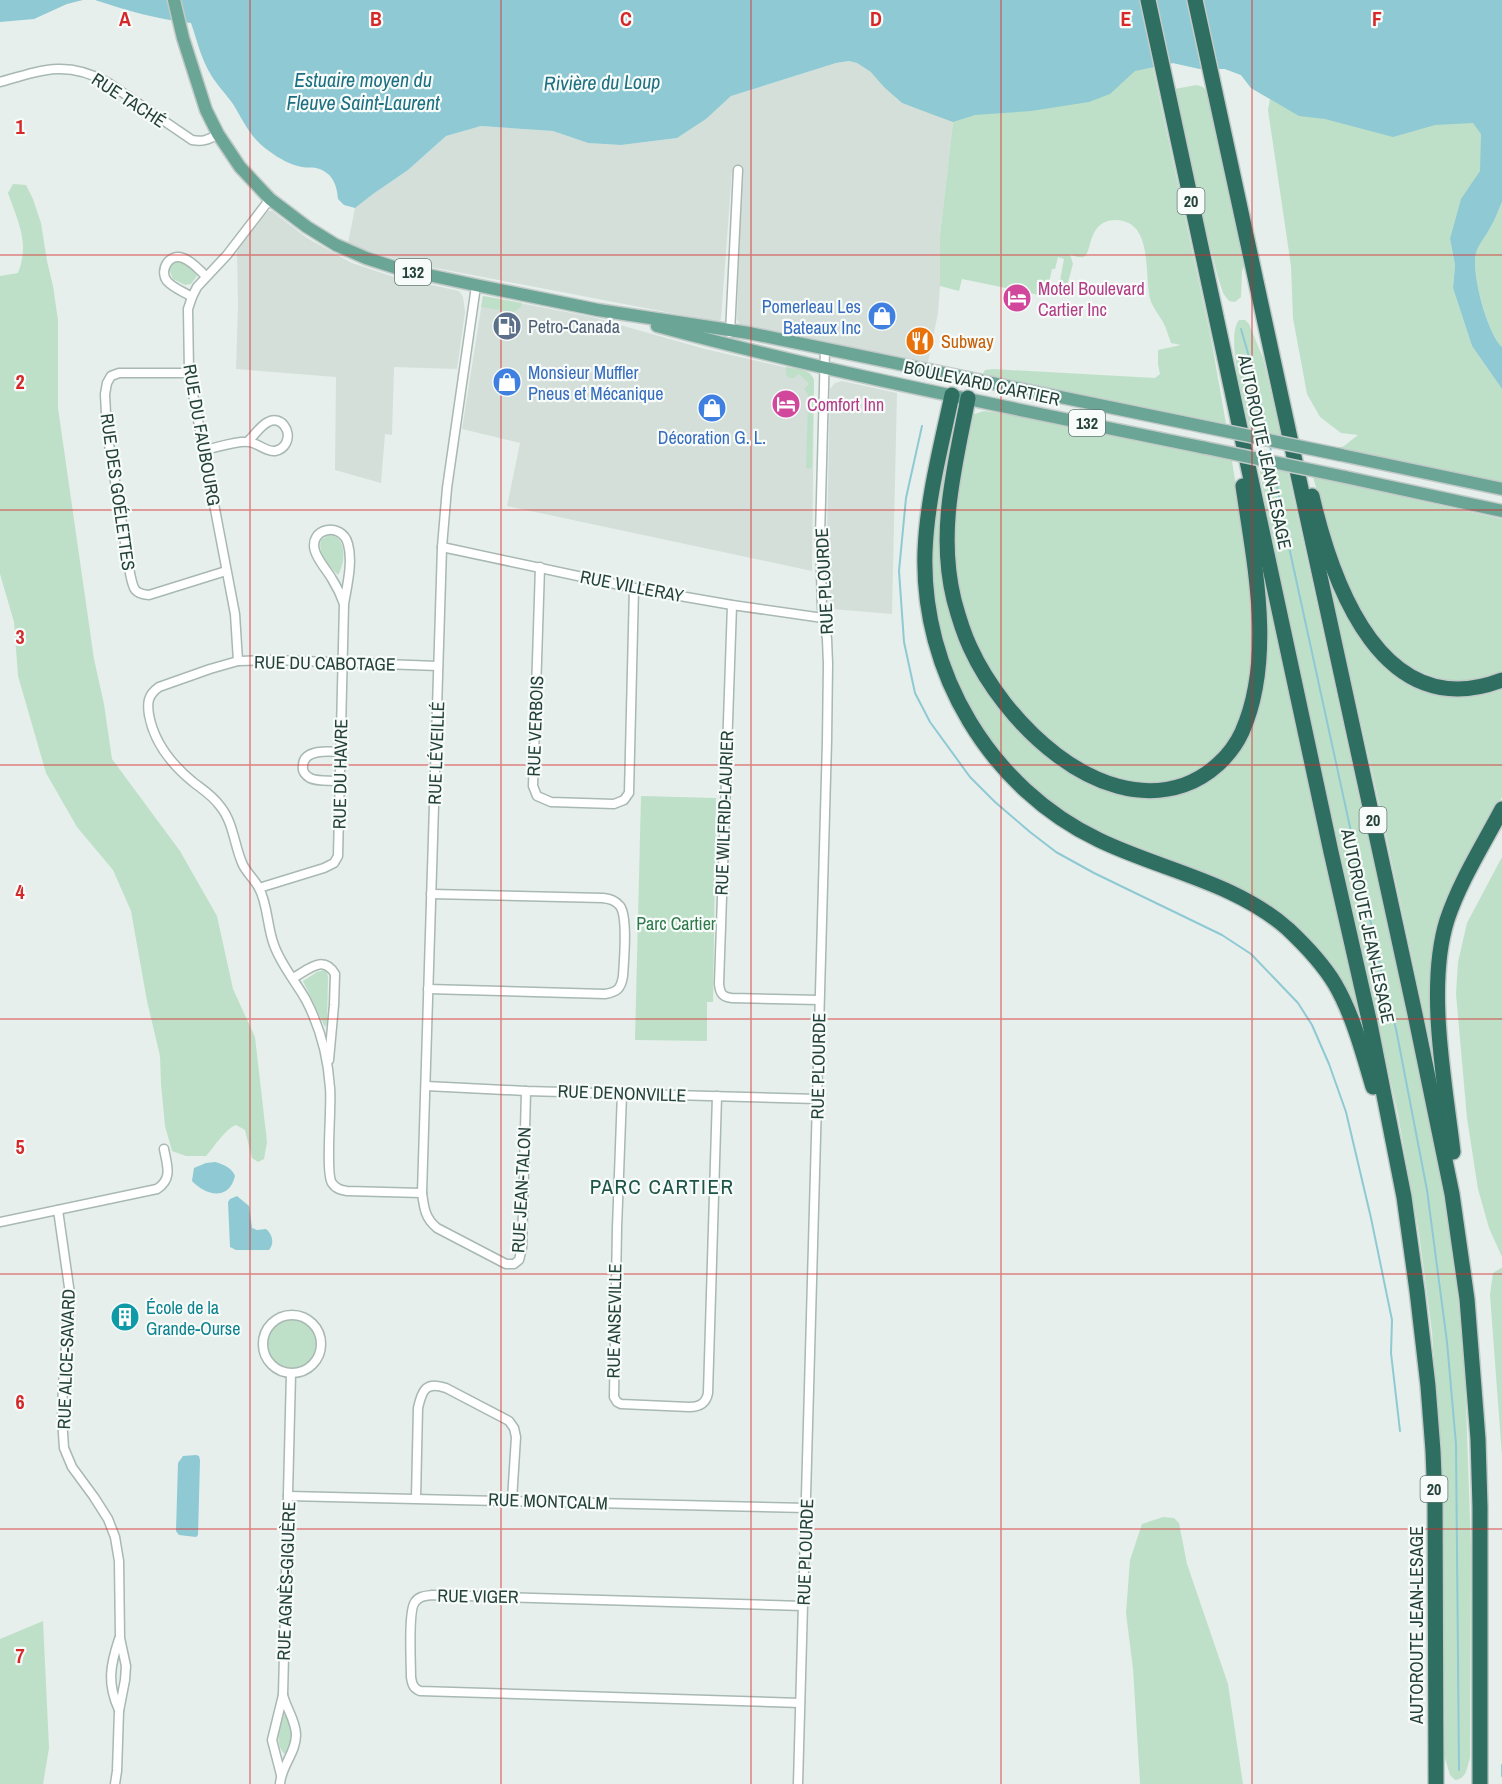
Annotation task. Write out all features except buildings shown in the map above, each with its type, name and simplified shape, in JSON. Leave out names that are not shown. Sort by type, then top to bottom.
[{"type":"highway","name":"AUTOROUTE JEAN-LESAGE","points":[[1148,0],[1225,364],[1370,1024],[1404,1197],[1428,1386],[1433,1451],[1436,1784]]},
{"type":"highway","name":"AUTOROUTE JEAN-LESAGE","points":[[1195,0],[1452,1194],[1467,1299],[1478,1439],[1480,1784]]},
{"type":"highway","points":[[1267,329],[1326,543],[1342,586],[1372,642],[1400,670],[1421,682],[1441,688],[1465,689],[1490,685],[1502,680]]},
{"type":"highway","points":[[960,397],[946,537],[954,598],[969,645],[992,685],[1023,725],[1065,760],[1092,777],[1115,786],[1136,790],[1159,790],[1174,788],[1200,778],[1222,761],[1243,731],[1258,678],[1259,622],[1256,586],[1225,364]]},
{"type":"highway","points":[[960,397],[928,513],[925,581],[929,616],[936,646],[966,717],[991,753],[1022,789],[1065,821],[1098,840],[1251,903],[1287,928],[1306,947],[1335,984],[1345,1004],[1374,1088],[1404,1197]]},
{"type":"highway","points":[[1467,1299],[1462,1230],[1439,1022],[1439,963],[1452,907],[1502,809]]},
{"type":"main road","name":"132","points":[[174,0],[183,38],[206,110],[218,134]]},
{"type":"main road","name":"BOULEVARD CARTIER","points":[[218,134],[251,181],[270,199],[307,227],[347,251],[400,269],[598,310],[825,349],[1502,489]]},
{"type":"main road","name":"BOULEVARD CARTIER","points":[[598,310],[727,345],[824,368],[1502,511]]},
{"type":"main road","points":[[957,376],[960,397]]},
{"type":"main road","points":[[960,397],[972,379]]},
{"type":"street","name":"RUE TACHÉ","points":[[0,82],[50,69],[78,70],[107,82],[192,140],[207,141],[218,134]]},
{"type":"street","points":[[727,345],[730,331],[738,170]]},
{"type":"street","name":"RUE DU FAUBOURG","points":[[238,661],[235,614],[189,373],[189,309],[192,297],[206,276],[227,255],[270,199]]},
{"type":"street","points":[[192,297],[171,285],[163,273],[165,265],[170,259],[185,258],[206,276]]},
{"type":"street","name":"RUE LÉVEILLÉ","points":[[430,1222],[424,1210],[422,1193],[442,547],[447,488],[476,286]]},
{"type":"street","name":"RUE PLOURDE","points":[[798,1784],[828,675],[820,537],[825,349]]},
{"type":"street","name":"RUE DES GOÉLETTES","points":[[189,373],[119,373],[111,376],[107,383],[105,394],[108,438],[130,573],[134,589],[140,595],[149,596],[226,571]]},
{"type":"street","points":[[204,450],[248,441],[271,451],[285,446],[288,439],[282,423],[276,420],[265,423],[248,441]]},
{"type":"street","name":"RUE DU HAVRE","points":[[259,888],[324,868],[334,863],[338,856],[344,604],[349,564],[348,542],[338,530],[323,530],[317,535],[314,543],[315,552],[339,590],[344,604]]},
{"type":"street","name":"RUE VILLERAY","points":[[442,547],[634,588],[823,618]]},
{"type":"street","name":"RUE VERBOIS","points":[[540,567],[533,786],[537,796],[551,802],[614,804],[624,800],[628,793],[634,588]]},
{"type":"street","name":"RUE WILFRID-LAURIER","points":[[732,605],[720,993],[732,998],[819,1000]]},
{"type":"street","name":"RUE DU CABOTAGE","points":[[422,1193],[347,1191],[332,1184],[329,1160],[331,1101],[328,1070],[317,1023],[274,946],[259,888],[242,864],[233,833],[220,806],[175,766],[162,749],[152,730],[147,703],[151,692],[159,687],[238,661],[274,660],[438,666]]},
{"type":"street","points":[[339,781],[310,778],[304,774],[302,768],[303,761],[317,752],[340,752]]},
{"type":"street","points":[[428,989],[604,994],[618,990],[624,976],[625,915],[614,900],[431,894]]},
{"type":"street","name":"RUE DU CABOTAGE","points":[[293,978],[321,963],[327,964],[335,974],[328,1070]]},
{"type":"street","name":"RUE DENONVILLE","points":[[426,1086],[817,1099]]},
{"type":"street","name":"RUE JEAN-TALON","points":[[430,1222],[437,1228],[506,1264],[514,1264],[519,1260],[522,1248],[526,1091]]},
{"type":"street","name":"RUE ANSEVILLE","points":[[622,1093],[614,1397],[621,1404],[689,1407],[698,1407],[703,1404],[708,1393],[717,1096]]},
{"type":"street","points":[[0,1222],[157,1189],[168,1176],[164,1149]]},
{"type":"street","name":"RUE ALICE-SAVARD","points":[[58,1210],[70,1294],[63,1396],[64,1448],[72,1467],[102,1508],[115,1537],[119,1561],[120,1638],[126,1666],[119,1711],[115,1784]]},
{"type":"street","points":[[286,1315],[297,1315],[314,1324],[320,1334],[321,1345],[319,1356],[312,1365],[302,1371],[291,1373],[276,1368],[268,1360],[263,1339],[275,1320],[286,1315]]},
{"type":"street","name":"RUE AGNÈS-GIGUÈRE","points":[[281,1780],[292,1754],[296,1732],[283,1695],[291,1373]]},
{"type":"street","points":[[416,1498],[418,1408],[424,1390],[436,1384],[510,1421],[516,1437],[512,1500]]},
{"type":"street","name":"RUE MONTCALM","points":[[288,1496],[807,1508]]},
{"type":"street","name":"RUE VIGER","points":[[800,1703],[420,1691],[415,1689],[411,1677],[411,1616],[416,1599],[432,1595],[803,1606]]},
{"type":"street","name":"RUE ALICE-SAVARD","points":[[119,1711],[110,1675],[112,1660],[120,1638]]},
{"type":"street","points":[[281,1780],[272,1740],[283,1695]]},
{"type":"shaded area","points":[[849,61],[871,72],[902,103],[953,122],[940,235],[938,313],[928,362],[744,327],[739,323],[737,319],[742,171],[732,171],[721,319],[718,322],[410,263],[348,243],[355,208],[408,170],[446,136],[481,126],[553,131],[588,143],[621,145],[677,138],[706,119],[731,96]]},
{"type":"shaded area","points":[[268,211],[272,211],[307,238],[352,263],[391,276],[459,291],[463,297],[465,312],[457,369],[394,367],[392,435],[385,434],[381,483],[335,470],[336,377],[236,369],[237,251]]},
{"type":"shaded area","points":[[483,296],[592,317],[705,349],[810,373],[814,380],[812,571],[507,506],[520,443],[462,429]]},
{"type":"shaded area","points":[[842,381],[897,393],[892,614],[831,609],[827,538],[830,389],[835,383]]},
{"type":"green space","points":[[881,44],[1460,65],[1502,177],[1450,239],[1455,265],[1453,288],[1472,346],[1502,389],[1502,482],[1336,449],[1358,435],[1341,433],[1320,417],[1307,394],[1293,318],[1291,266],[1268,110],[1270,99],[1251,88],[1241,75],[1225,69],[1200,69],[1173,63],[1153,68],[1211,338],[1226,424],[983,374],[985,370],[993,369],[1155,378],[1160,374],[1158,350],[1181,345],[1171,343],[1151,302],[1145,252],[1137,230],[1128,223],[1116,220],[1106,222],[1095,231],[1086,255],[1080,257],[1070,254],[1073,264],[1065,293],[1058,291],[1064,259],[1058,257],[1055,269],[1052,269],[1049,297],[962,279],[959,291],[940,286],[940,235],[953,122],[899,100],[866,67],[857,62],[845,61],[825,65],[776,82]]},
{"type":"green space","points":[[1197,85],[1203,87],[1208,93],[1245,263],[1242,271],[1241,297],[1235,302],[1229,301],[1223,293],[1217,274],[1185,146],[1174,89]]},
{"type":"green space","points":[[13,184],[26,185],[33,199],[41,223],[53,286],[58,320],[58,408],[94,659],[104,704],[112,759],[180,851],[217,916],[233,989],[255,1037],[267,1142],[264,1159],[258,1162],[252,1158],[245,1130],[236,1125],[224,1134],[206,1156],[186,1156],[172,1151],[165,1126],[160,1056],[147,1001],[131,911],[113,870],[77,827],[46,773],[18,676],[14,622],[0,574],[0,276],[18,273],[23,252],[19,223],[8,193]]},
{"type":"green space","points":[[1502,202],[1502,347],[1496,340],[1486,316],[1478,288],[1475,262],[1478,247],[1492,225]]},
{"type":"green space","points":[[176,261],[189,266],[196,273],[197,276],[191,284],[185,285],[173,279],[169,269]]},
{"type":"green space","points":[[483,296],[522,303],[521,307],[514,312],[481,307]]},
{"type":"green space","points":[[1239,320],[1245,320],[1249,324],[1263,358],[1281,436],[1250,430],[1235,356],[1235,329]]},
{"type":"green space","points":[[786,367],[807,372],[814,380],[812,467],[810,469],[806,468],[808,394],[804,389],[809,384],[799,374],[794,378],[789,378],[786,374]]},
{"type":"green space","points":[[984,411],[1125,435],[1232,461],[1250,585],[1252,650],[1249,680],[1240,718],[1230,738],[1217,755],[1200,769],[1175,780],[1159,783],[1142,784],[1121,781],[1077,758],[1047,737],[997,684],[968,627],[958,591],[953,554],[953,520],[967,421],[971,415]]},
{"type":"green space","points":[[952,423],[954,423],[944,478],[940,520],[944,568],[972,661],[1077,774],[1179,792],[1249,729],[1262,566],[1363,1031],[1308,939],[1081,824],[1016,774],[969,708],[941,646],[931,588],[934,503]]},
{"type":"green space","points":[[1259,466],[1288,472],[1402,984],[1440,1172],[1457,1288],[1465,1377],[1471,1547],[1470,1758],[1464,1775],[1455,1780],[1450,1775],[1444,1755],[1440,1450],[1432,1332],[1419,1234],[1398,1115],[1271,538]]},
{"type":"green space","points":[[1313,477],[1502,519],[1502,672],[1464,681],[1436,678],[1409,666],[1385,646],[1372,630],[1351,589],[1333,542]]},
{"type":"green space","points":[[330,534],[340,541],[342,546],[343,558],[338,575],[322,554],[320,545],[321,540]]},
{"type":"green space","points":[[1327,571],[1383,664],[1474,693],[1485,692],[1502,685],[1502,797],[1449,899],[1435,1066],[1381,812]]},
{"type":"green space","name":"Parc Cartier","points":[[641,796],[716,798],[713,1002],[707,1002],[707,1041],[635,1040]]},
{"type":"green space","points":[[1502,857],[1502,1257],[1489,1228],[1478,1189],[1467,1118],[1456,994],[1458,962],[1467,923]]},
{"type":"green space","points":[[324,970],[328,978],[327,1024],[325,1027],[303,981]]},
{"type":"green space","points":[[1501,1268],[1502,1456],[1490,1295],[1493,1273]]},
{"type":"green space","points":[[292,1320],[309,1327],[316,1344],[309,1361],[292,1368],[275,1361],[268,1344],[275,1327]]},
{"type":"green space","points":[[1163,1517],[1174,1518],[1179,1523],[1187,1564],[1228,1684],[1243,1784],[1140,1784],[1133,1669],[1126,1613],[1130,1560],[1142,1524]]},
{"type":"green space","points":[[43,1621],[49,1748],[43,1784],[0,1784],[0,1639]]},
{"type":"green space","points":[[285,1714],[290,1718],[293,1729],[292,1740],[286,1755],[282,1751],[278,1736]]},
{"type":"water","points":[[0,0],[83,0],[67,4],[34,19],[0,22]]},
{"type":"water","name":"Estuaire moyen du Fleuve Saint-Laurent","points":[[95,0],[1502,0],[1502,202],[1477,250],[1475,262],[1478,288],[1486,316],[1496,340],[1502,347],[1502,389],[1472,346],[1453,288],[1455,265],[1450,239],[1461,199],[1480,171],[1481,134],[1473,123],[1435,125],[1393,137],[1325,119],[1299,116],[1251,88],[1241,75],[1225,69],[1200,69],[1173,63],[1135,71],[1110,94],[1089,102],[1031,111],[975,115],[953,122],[902,103],[871,72],[849,61],[731,96],[706,119],[677,138],[621,145],[588,143],[553,131],[481,126],[446,136],[408,170],[355,208],[344,205],[338,199],[335,184],[326,172],[280,159],[257,141],[208,69],[191,23],[155,17]]},
{"type":"water","points":[[215,1162],[227,1167],[235,1176],[228,1189],[216,1194],[204,1190],[192,1181],[194,1168]]},
{"type":"water","points":[[237,1196],[249,1206],[252,1228],[266,1229],[270,1233],[272,1242],[269,1250],[236,1250],[230,1247],[228,1202]]},
{"type":"water","points":[[196,1455],[200,1460],[198,1535],[196,1537],[179,1535],[176,1531],[178,1463],[183,1456]]},
{"type":"waterway","points":[[1241,329],[1256,381],[1268,436]]},
{"type":"waterway","points":[[922,426],[906,498],[899,571],[904,642],[915,693],[930,722],[970,777],[1030,832],[1056,852],[1094,873],[1222,935],[1251,954],[1298,1003],[1312,1025],[1346,1112],[1392,1320],[1391,1353],[1400,1431]]},
{"type":"waterway","points":[[1270,445],[1272,457]]},
{"type":"waterway","points":[[1273,465],[1382,974],[1396,1029],[1427,1190],[1447,1342],[1456,1444],[1459,1770]]},
{"type":"waterway","points":[[1502,1765],[1502,1776]]},
{"type":"place","name":"Motel Boulevard Cartier Inc","points":[[1017,298]]},
{"type":"place","name":"Pomerleau Les Bateaux Inc","points":[[882,316]]},
{"type":"place","name":"Petro-Canada","points":[[507,326]]},
{"type":"place","name":"Subway","points":[[920,341]]},
{"type":"place","name":"Monsieur Muffler Pneus et Mécanique","points":[[507,382]]},
{"type":"place","name":"Comfort Inn","points":[[786,404]]},
{"type":"place","name":"Décoration G. L.","points":[[712,408]]},
{"type":"place","name":"École de la Grande-Ourse","points":[[125,1317]]},
{"type":"district","name":"PARC CARTIER","points":[[662,1186]]},
{"type":"water label","name":"Rivière du Loup","points":[[602,82]]}]
